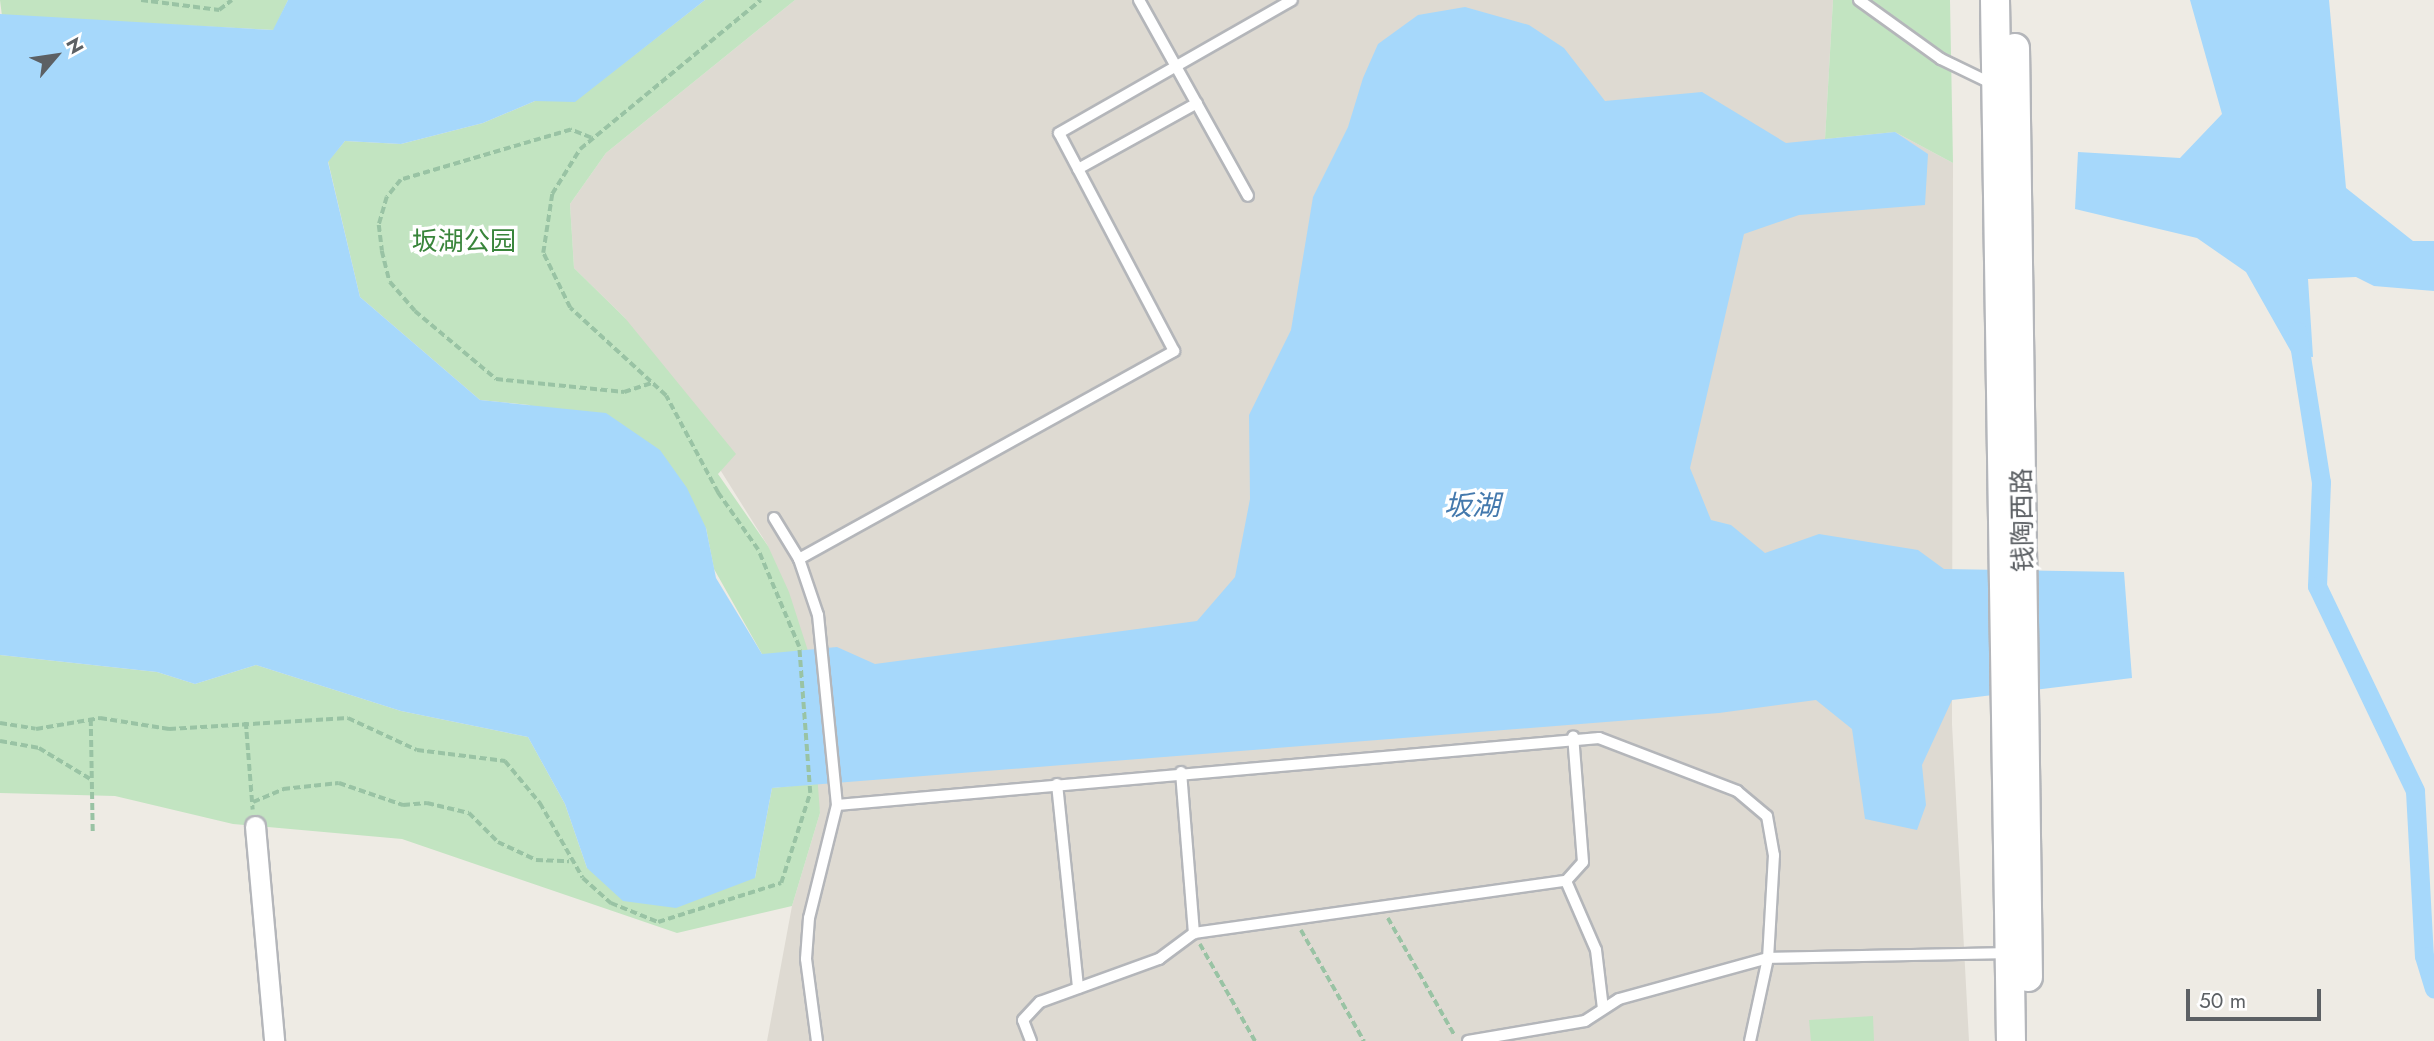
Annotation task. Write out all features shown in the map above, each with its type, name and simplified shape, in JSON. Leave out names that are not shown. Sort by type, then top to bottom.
[{"type":"street","name":"钱陶西路","points":[[2005,6],[1996,85],[2013,562]]},
{"type":"street","name":"钱陶西路","points":[[2005,6],[2013,562],[2012,705],[2018,953],[2029,1041]]},
{"type":"street","points":[[255,826],[274,1041]]},
{"type":"street","name":"钱陶西路","points":[[2011,1041],[2018,953]]},
{"type":"lane","points":[[1139,0],[1248,196]]},
{"type":"lane","points":[[799,559],[1174,351],[1059,133],[1292,0]]},
{"type":"lane","points":[[1859,0],[1941,59],[1996,85]]},
{"type":"lane","points":[[1078,169],[1197,103]]},
{"type":"lane","points":[[774,518],[799,559],[823,640],[837,805],[809,918],[806,959],[817,1041]]},
{"type":"lane","points":[[837,805],[1573,736],[1599,738],[1737,791],[1767,816],[1774,855],[1768,958],[1750,1041]]},
{"type":"lane","points":[[1031,1041],[1023,1020],[1030,1009],[1159,958],[1194,933],[1566,881],[1583,862],[1573,736]]},
{"type":"lane","points":[[1181,772],[1194,933]]},
{"type":"lane","points":[[1057,784],[1078,988]]},
{"type":"lane","points":[[1566,881],[1596,950],[1603,1009]]},
{"type":"lane","points":[[1468,1041],[1585,1021],[1603,1009],[1708,971],[1768,958],[2018,953]]},
{"type":"path","points":[[141,0],[219,10],[232,0]]},
{"type":"path","points":[[0,723],[36,729],[91,719],[169,729],[337,716],[369,724],[417,750],[505,761],[540,803],[571,861],[611,903],[658,922],[688,917],[781,883],[810,793],[799,647],[758,550],[652,383],[570,308],[543,253],[552,194],[591,138],[761,0]]},
{"type":"path","points":[[591,138],[571,130],[401,180],[387,197],[379,225],[382,251],[390,282],[415,311],[496,379],[624,392],[652,383]]},
{"type":"path","points":[[91,719],[93,831]]},
{"type":"path","points":[[246,722],[255,826]]},
{"type":"path","points":[[0,741],[39,748],[92,780]]},
{"type":"path","points":[[253,802],[283,789],[339,783],[403,805],[427,803],[469,813],[498,842],[536,860],[571,861]]},
{"type":"path","points":[[1382,907],[1458,1041]]},
{"type":"path","points":[[1295,919],[1364,1041]]},
{"type":"path","points":[[1194,933],[1255,1041]]},
{"type":"shaded area","points":[[795,0],[1833,0],[1825,139],[1895,132],[1953,163],[1952,724],[1969,1041],[767,1041],[792,906],[820,813],[768,546],[625,318],[574,268],[570,204],[606,153]]},
{"type":"green space","points":[[0,0],[288,0],[274,30],[2,16]]},
{"type":"green space","name":"坂湖公园","points":[[705,0],[795,0],[606,153],[570,204],[574,268],[625,318],[736,454],[718,474],[768,546],[789,592],[808,651],[820,813],[792,906],[677,933],[402,839],[233,824],[115,796],[0,793],[0,655],[157,672],[195,684],[256,665],[401,711],[528,737],[565,804],[587,868],[755,878],[772,788],[801,785],[762,654],[714,569],[706,528],[529,405],[480,400],[360,297],[328,161],[345,141],[401,144],[483,123],[535,101],[575,101]]},
{"type":"green space","points":[[1833,0],[1950,0],[1953,163],[1895,132],[1825,139]]},
{"type":"green space","points":[[1873,1016],[1874,1041],[1811,1041],[1809,1020]]},
{"type":"water","name":"坂湖","points":[[288,0],[705,0],[575,102],[535,101],[483,123],[401,144],[345,141],[328,162],[360,297],[480,400],[606,413],[660,450],[687,488],[706,528],[716,578],[762,654],[837,647],[875,664],[1197,621],[1235,577],[1250,499],[1249,415],[1291,330],[1313,197],[1348,127],[1363,78],[1378,44],[1418,15],[1465,7],[1529,25],[1564,48],[1605,101],[1702,92],[1786,143],[1895,132],[1928,154],[1925,205],[1799,215],[1744,234],[1690,468],[1711,520],[1731,525],[1765,553],[1819,534],[1918,550],[1944,569],[2124,572],[2132,678],[1952,700],[1922,765],[1926,805],[1917,830],[1865,819],[1852,729],[1816,700],[1719,713],[772,788],[755,878],[676,908],[623,901],[587,868],[565,804],[528,737],[401,711],[256,665],[195,684],[157,672],[0,655],[0,14],[273,30]]},
{"type":"water","points":[[2190,0],[2329,0],[2346,188],[2413,241],[2434,241],[2434,291],[2374,286],[2356,277],[2308,279],[2313,357],[2293,355],[2246,272],[2197,238],[2075,209],[2078,152],[2180,158],[2222,114]]},
{"type":"waterway","points":[[2297,331],[2321,482],[2317,586],[2415,791],[2424,956],[2434,988]]}]
